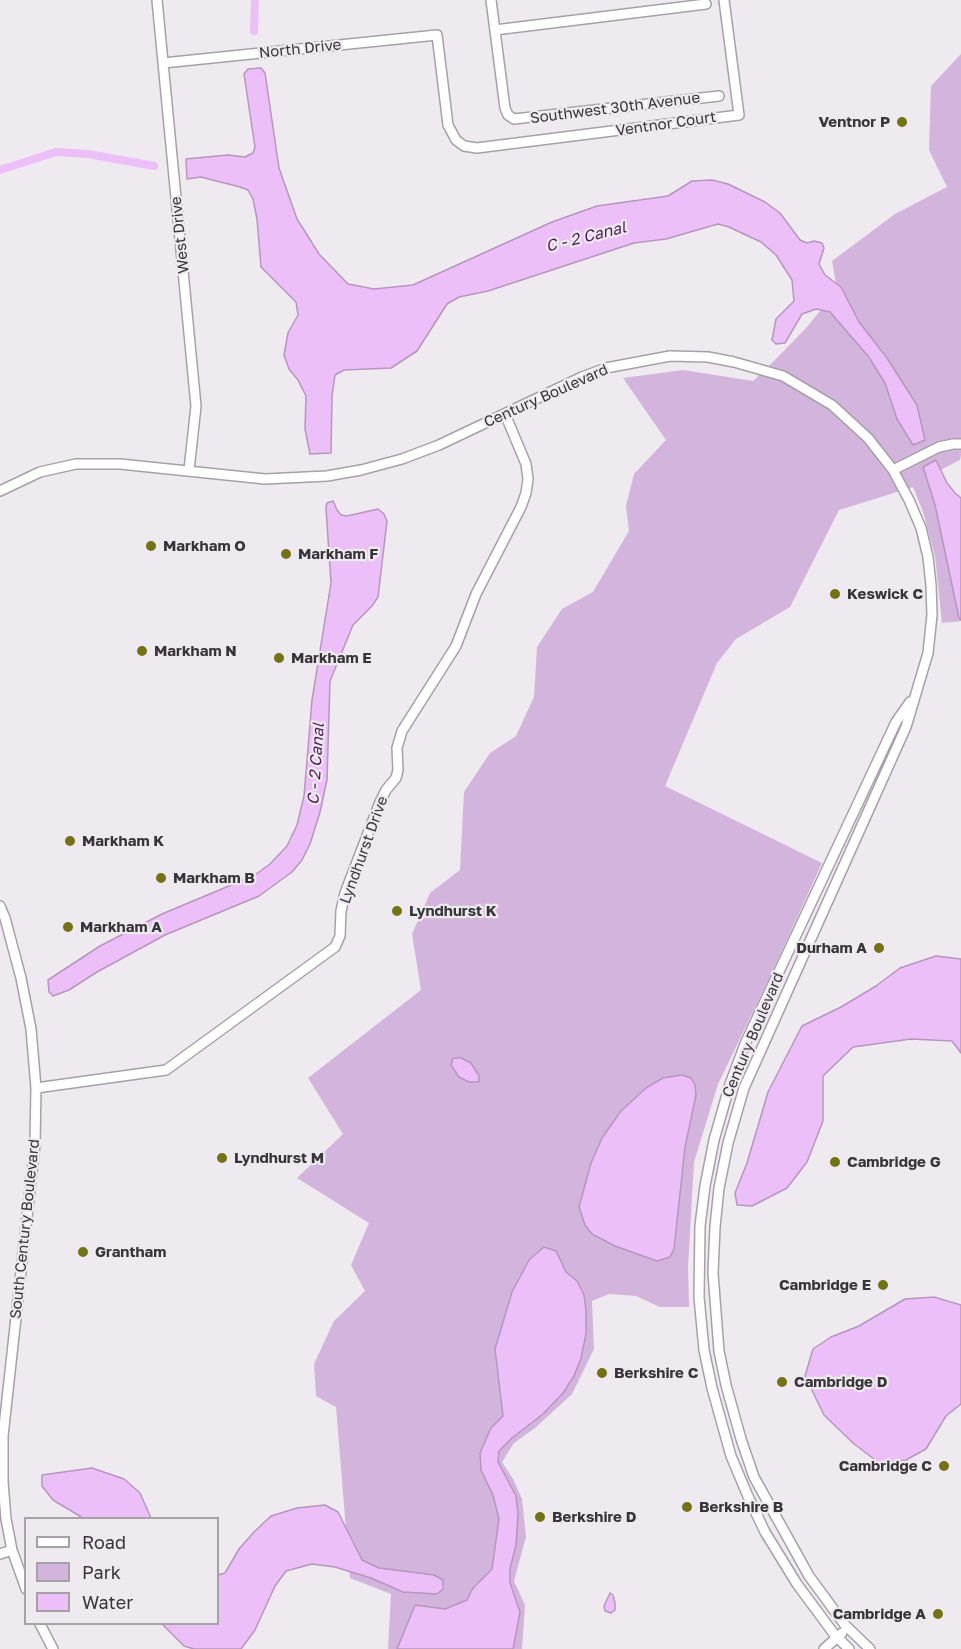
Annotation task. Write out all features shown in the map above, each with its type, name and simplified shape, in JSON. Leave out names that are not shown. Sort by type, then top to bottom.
[{"type":"street","name":"West Drive","points":[[157,0],[196,406],[189,470]]},
{"type":"street","points":[[491,0],[495,30],[706,4]]},
{"type":"street","name":"Ventnor Court","points":[[437,35],[448,125],[456,141],[464,146],[477,148],[739,115],[724,0]]},
{"type":"street","name":"Southwest 30th Avenue","points":[[495,30],[506,108],[511,118],[520,120],[719,96]]},
{"type":"street","name":"North Drive","points":[[163,63],[437,35]]},
{"type":"street","name":"Century Boulevard","points":[[0,491],[40,472],[76,464],[120,464],[189,470],[232,477],[276,479],[327,476],[361,470],[402,459],[439,445],[582,377],[606,368],[670,356],[708,357],[783,376],[832,405],[868,438],[894,470],[921,528],[928,557],[932,585],[932,625],[928,653],[906,727],[744,1088],[728,1143],[719,1188],[715,1227],[714,1296],[719,1352],[745,1453],[771,1510],[809,1576],[848,1628],[870,1649]]},
{"type":"street","name":"Lyndhurst Drive","points":[[36,1088],[166,1070],[335,947],[340,936],[341,911],[345,893],[380,802],[396,778],[397,748],[402,731],[456,646],[476,594],[526,493],[528,479],[526,464],[505,414]]},
{"type":"street","points":[[894,470],[939,447],[961,444]]},
{"type":"street","name":"Century Boulevard","points":[[849,1649],[837,1637],[797,1584],[765,1532],[731,1456],[704,1350],[699,1297],[700,1226],[714,1140],[730,1083],[896,722],[914,698]]},
{"type":"street","name":"South Century Boulevard","points":[[0,906],[21,978],[31,1029],[36,1088],[35,1144],[3,1436],[6,1519],[12,1550],[24,1583]]},
{"type":"street","points":[[0,1554],[12,1550]]},
{"type":"street","points":[[41,1625],[53,1649]]},
{"type":"street","points":[[824,1649],[848,1628]]},
{"type":"green space","points":[[961,54],[961,455],[960,460],[926,477],[935,505],[961,621],[942,623],[935,556],[923,512],[913,487],[839,510],[790,607],[736,639],[717,663],[665,786],[822,863],[718,1084],[694,1162],[688,1267],[689,1307],[660,1307],[636,1296],[609,1294],[592,1301],[594,1349],[572,1394],[535,1428],[514,1443],[502,1462],[522,1499],[526,1537],[514,1581],[525,1605],[522,1649],[388,1649],[391,1594],[350,1578],[336,1407],[316,1396],[314,1364],[334,1321],[365,1291],[351,1265],[369,1223],[297,1178],[343,1134],[308,1078],[421,990],[412,934],[430,893],[460,870],[464,792],[490,753],[516,736],[534,697],[537,647],[562,609],[593,592],[629,531],[626,506],[634,474],[666,440],[623,378],[683,370],[753,381],[777,358],[807,327],[837,290],[832,261],[895,214],[947,187],[929,150],[931,86]]},
{"type":"water","name":"C - 2 Canal","points":[[261,68],[265,73],[279,168],[297,219],[319,254],[348,284],[374,289],[413,285],[552,222],[597,206],[668,196],[692,181],[712,180],[728,184],[765,202],[780,213],[800,240],[807,243],[814,241],[822,243],[824,248],[819,264],[825,275],[841,287],[859,322],[887,358],[917,405],[925,440],[913,445],[897,419],[885,383],[868,356],[830,312],[816,309],[802,314],[785,343],[776,344],[772,340],[776,319],[794,301],[792,280],[776,255],[761,242],[718,224],[666,239],[634,243],[488,291],[459,297],[447,304],[417,351],[391,368],[344,370],[335,375],[332,396],[331,453],[310,454],[305,429],[306,396],[289,369],[284,355],[288,333],[298,315],[296,302],[261,267],[253,199],[248,190],[240,187],[201,177],[187,179],[186,159],[228,155],[245,157],[253,153],[255,147],[244,74],[248,69]]},
{"type":"water","points":[[936,460],[947,483],[961,498],[961,620],[935,505],[923,467]]},
{"type":"water","name":"C - 2 Canal","points":[[333,501],[341,515],[347,516],[378,509],[387,521],[378,597],[353,625],[330,681],[327,780],[310,844],[302,860],[292,872],[259,896],[165,935],[69,990],[53,996],[49,992],[48,980],[100,946],[162,914],[255,875],[270,864],[287,846],[297,825],[304,796],[312,700],[331,583],[326,508],[327,503]]},
{"type":"water","points":[[936,956],[961,959],[961,1053],[952,1041],[911,1039],[853,1047],[823,1076],[823,1121],[807,1162],[787,1188],[752,1206],[737,1205],[735,1193],[747,1163],[768,1092],[802,1026],[841,1007],[900,968]]},
{"type":"water","points":[[453,1058],[461,1058],[471,1063],[479,1076],[479,1082],[469,1082],[459,1077],[451,1065]]},
{"type":"water","points":[[682,1075],[691,1078],[695,1085],[696,1095],[685,1147],[674,1249],[670,1257],[657,1261],[615,1246],[592,1234],[585,1225],[579,1207],[591,1163],[602,1138],[621,1111],[646,1088],[663,1078]]},
{"type":"water","points":[[544,1247],[556,1251],[566,1272],[577,1281],[584,1295],[586,1334],[574,1376],[563,1393],[543,1414],[499,1451],[498,1462],[516,1496],[518,1514],[516,1545],[510,1569],[510,1583],[520,1612],[513,1649],[397,1649],[415,1605],[445,1609],[467,1600],[473,1588],[492,1569],[499,1519],[493,1495],[481,1470],[480,1453],[491,1428],[503,1416],[495,1349],[512,1292],[529,1260]]},
{"type":"water","points":[[934,1297],[961,1305],[961,1404],[946,1416],[926,1449],[906,1460],[879,1463],[853,1443],[824,1415],[805,1376],[813,1349],[831,1337],[859,1326],[905,1299]]},
{"type":"water","points":[[92,1468],[124,1479],[140,1493],[151,1517],[81,1517],[53,1500],[42,1486],[42,1475]]},
{"type":"water","points":[[325,1505],[338,1512],[362,1560],[379,1568],[434,1575],[443,1580],[443,1589],[437,1594],[403,1592],[371,1578],[335,1567],[312,1564],[286,1571],[275,1586],[255,1630],[241,1649],[194,1649],[184,1646],[163,1625],[219,1625],[219,1575],[225,1573],[239,1549],[271,1516],[297,1508]]},
{"type":"water","points":[[610,1593],[615,1603],[615,1610],[611,1613],[605,1611],[604,1606]]},
{"type":"waterway","points":[[254,31],[255,0]]},
{"type":"waterway","points":[[0,170],[56,152],[88,154],[154,166]]},
{"type":"place","name":"Ventnor P","points":[[902,122]]},
{"type":"place","name":"Markham O","points":[[151,546]]},
{"type":"place","name":"Markham F","points":[[286,554]]},
{"type":"place","name":"Keswick C","points":[[835,594]]},
{"type":"place","name":"Markham N","points":[[142,651]]},
{"type":"place","name":"Markham E","points":[[279,658]]},
{"type":"place","name":"Markham K","points":[[70,841]]},
{"type":"place","name":"Markham B","points":[[161,878]]},
{"type":"place","name":"Lyndhurst K","points":[[397,911]]},
{"type":"place","name":"Markham A","points":[[68,927]]},
{"type":"place","name":"Durham A","points":[[879,948]]},
{"type":"place","name":"Lyndhurst M","points":[[222,1158]]},
{"type":"place","name":"Cambridge G","points":[[835,1162]]},
{"type":"place","name":"Grantham","points":[[83,1252]]},
{"type":"place","name":"Cambridge E","points":[[883,1285]]},
{"type":"place","name":"Berkshire C","points":[[602,1373]]},
{"type":"place","name":"Cambridge D","points":[[782,1382]]},
{"type":"place","name":"Cambridge C","points":[[944,1466]]},
{"type":"place","name":"Berkshire B","points":[[687,1507]]},
{"type":"place","name":"Berkshire D","points":[[540,1517]]},
{"type":"place","name":"Cambridge A","points":[[938,1614]]}]
